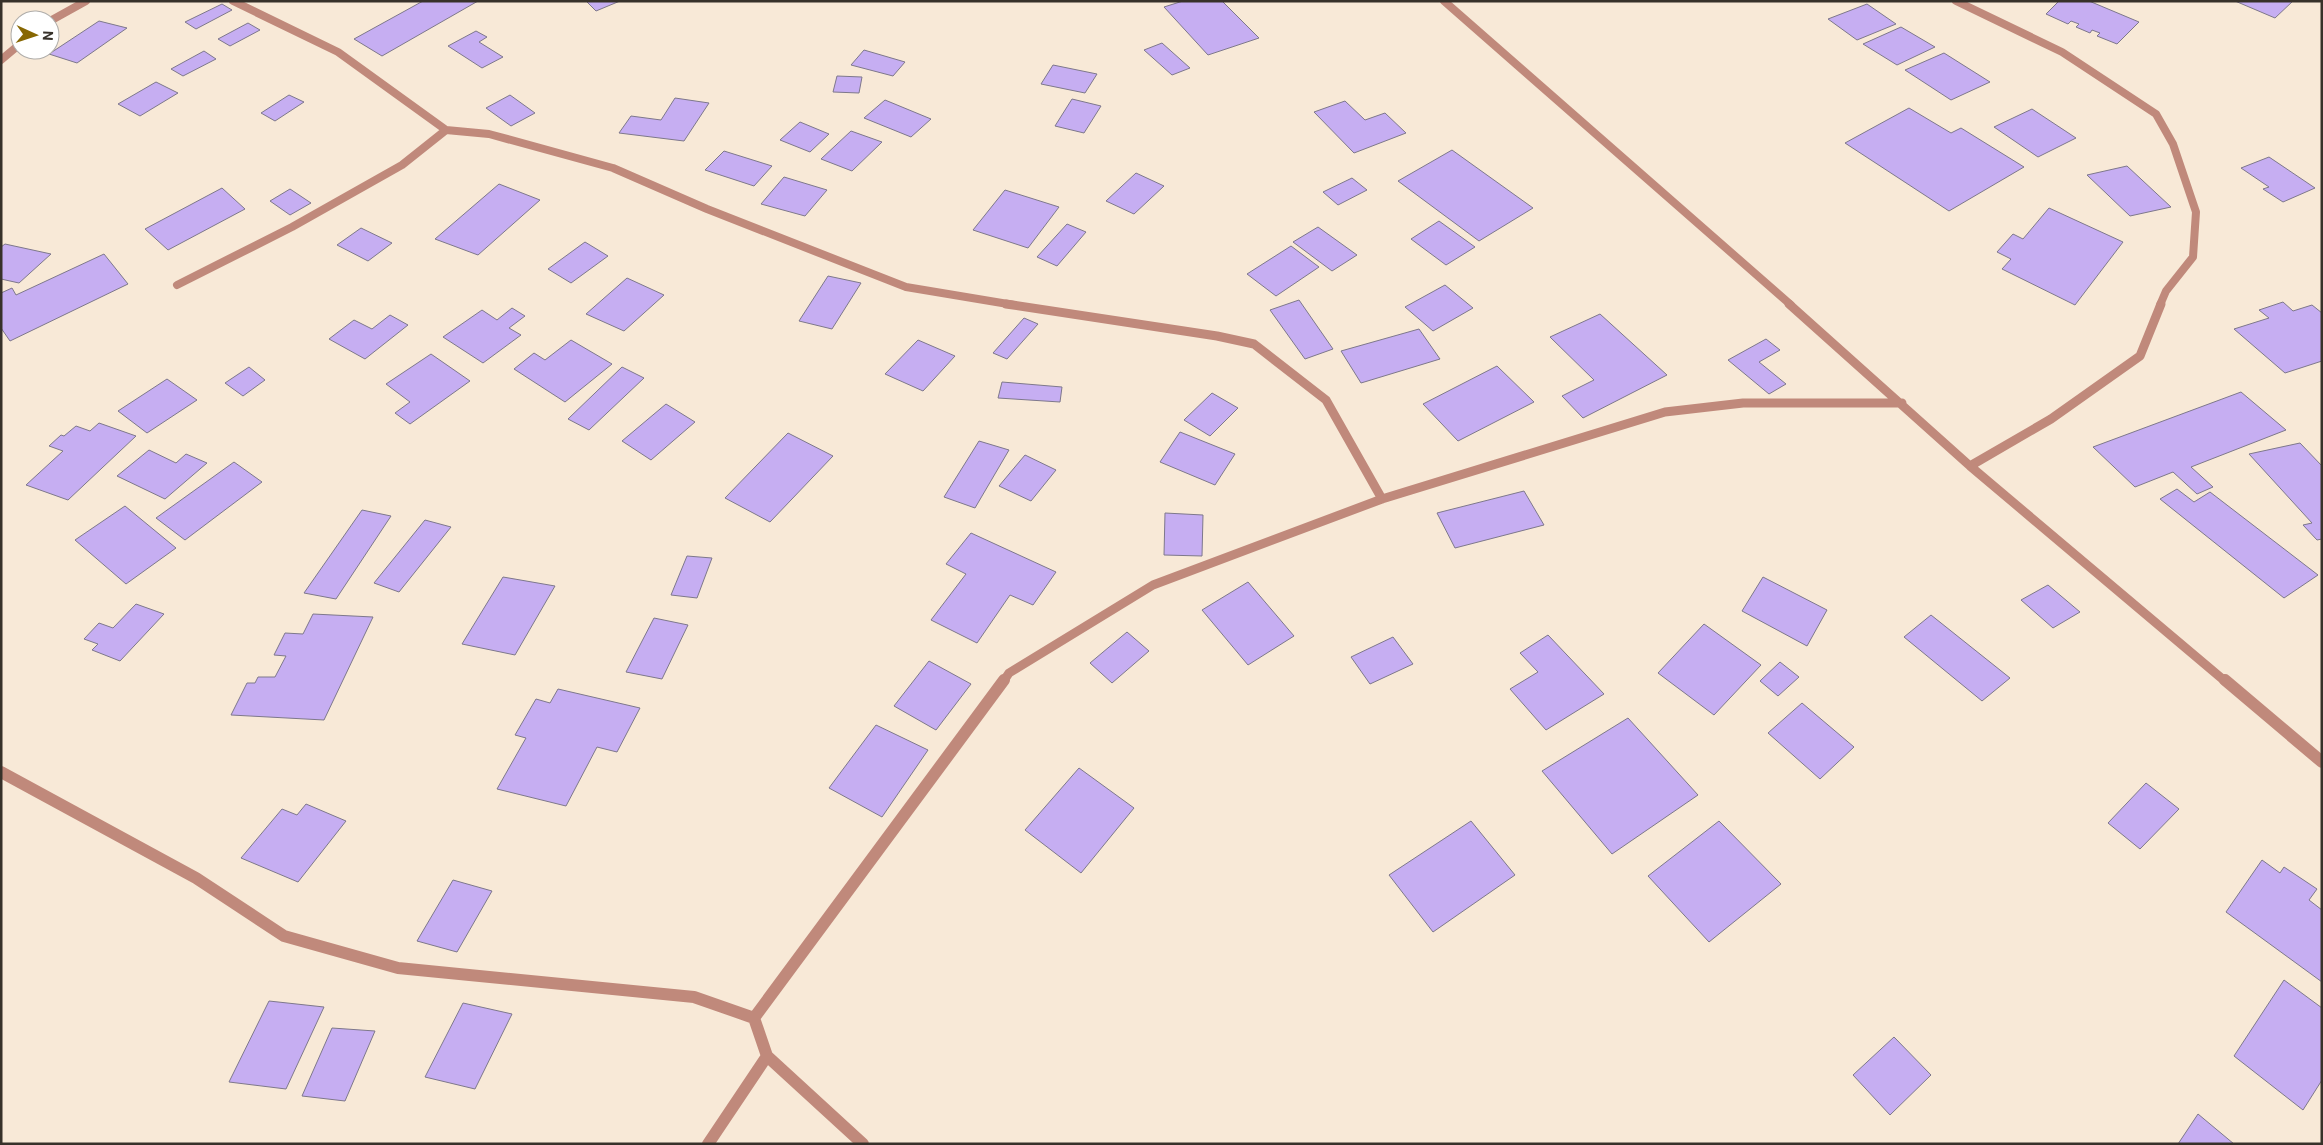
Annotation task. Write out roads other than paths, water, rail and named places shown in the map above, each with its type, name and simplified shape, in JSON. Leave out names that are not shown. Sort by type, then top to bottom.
[{"type":"street","points":[[60,15],[86,1]]},
{"type":"street","points":[[233,1],[338,52],[446,130],[489,134],[613,168],[707,209],[906,287],[1075,316],[1217,336],[1254,344],[1326,400],[1382,499]]},
{"type":"street","points":[[1444,1],[1902,403],[1970,466],[2322,762]]},
{"type":"street","points":[[1956,1],[2062,52],[2156,114],[2173,144],[2196,212],[2194,258],[2166,291],[2140,356],[2051,419],[1970,466]]},
{"type":"street","points":[[177,285],[292,227],[402,165],[446,130]]},
{"type":"street","points":[[754,1018],[1009,673],[1153,585],[1382,499],[1665,412],[1743,403],[1902,403]]},
{"type":"street","points":[[1,772],[196,878],[284,936],[398,968],[694,997],[754,1018]]},
{"type":"street","points":[[754,1018],[767,1056],[863,1144]]},
{"type":"street","points":[[708,1144],[767,1056]]}]
